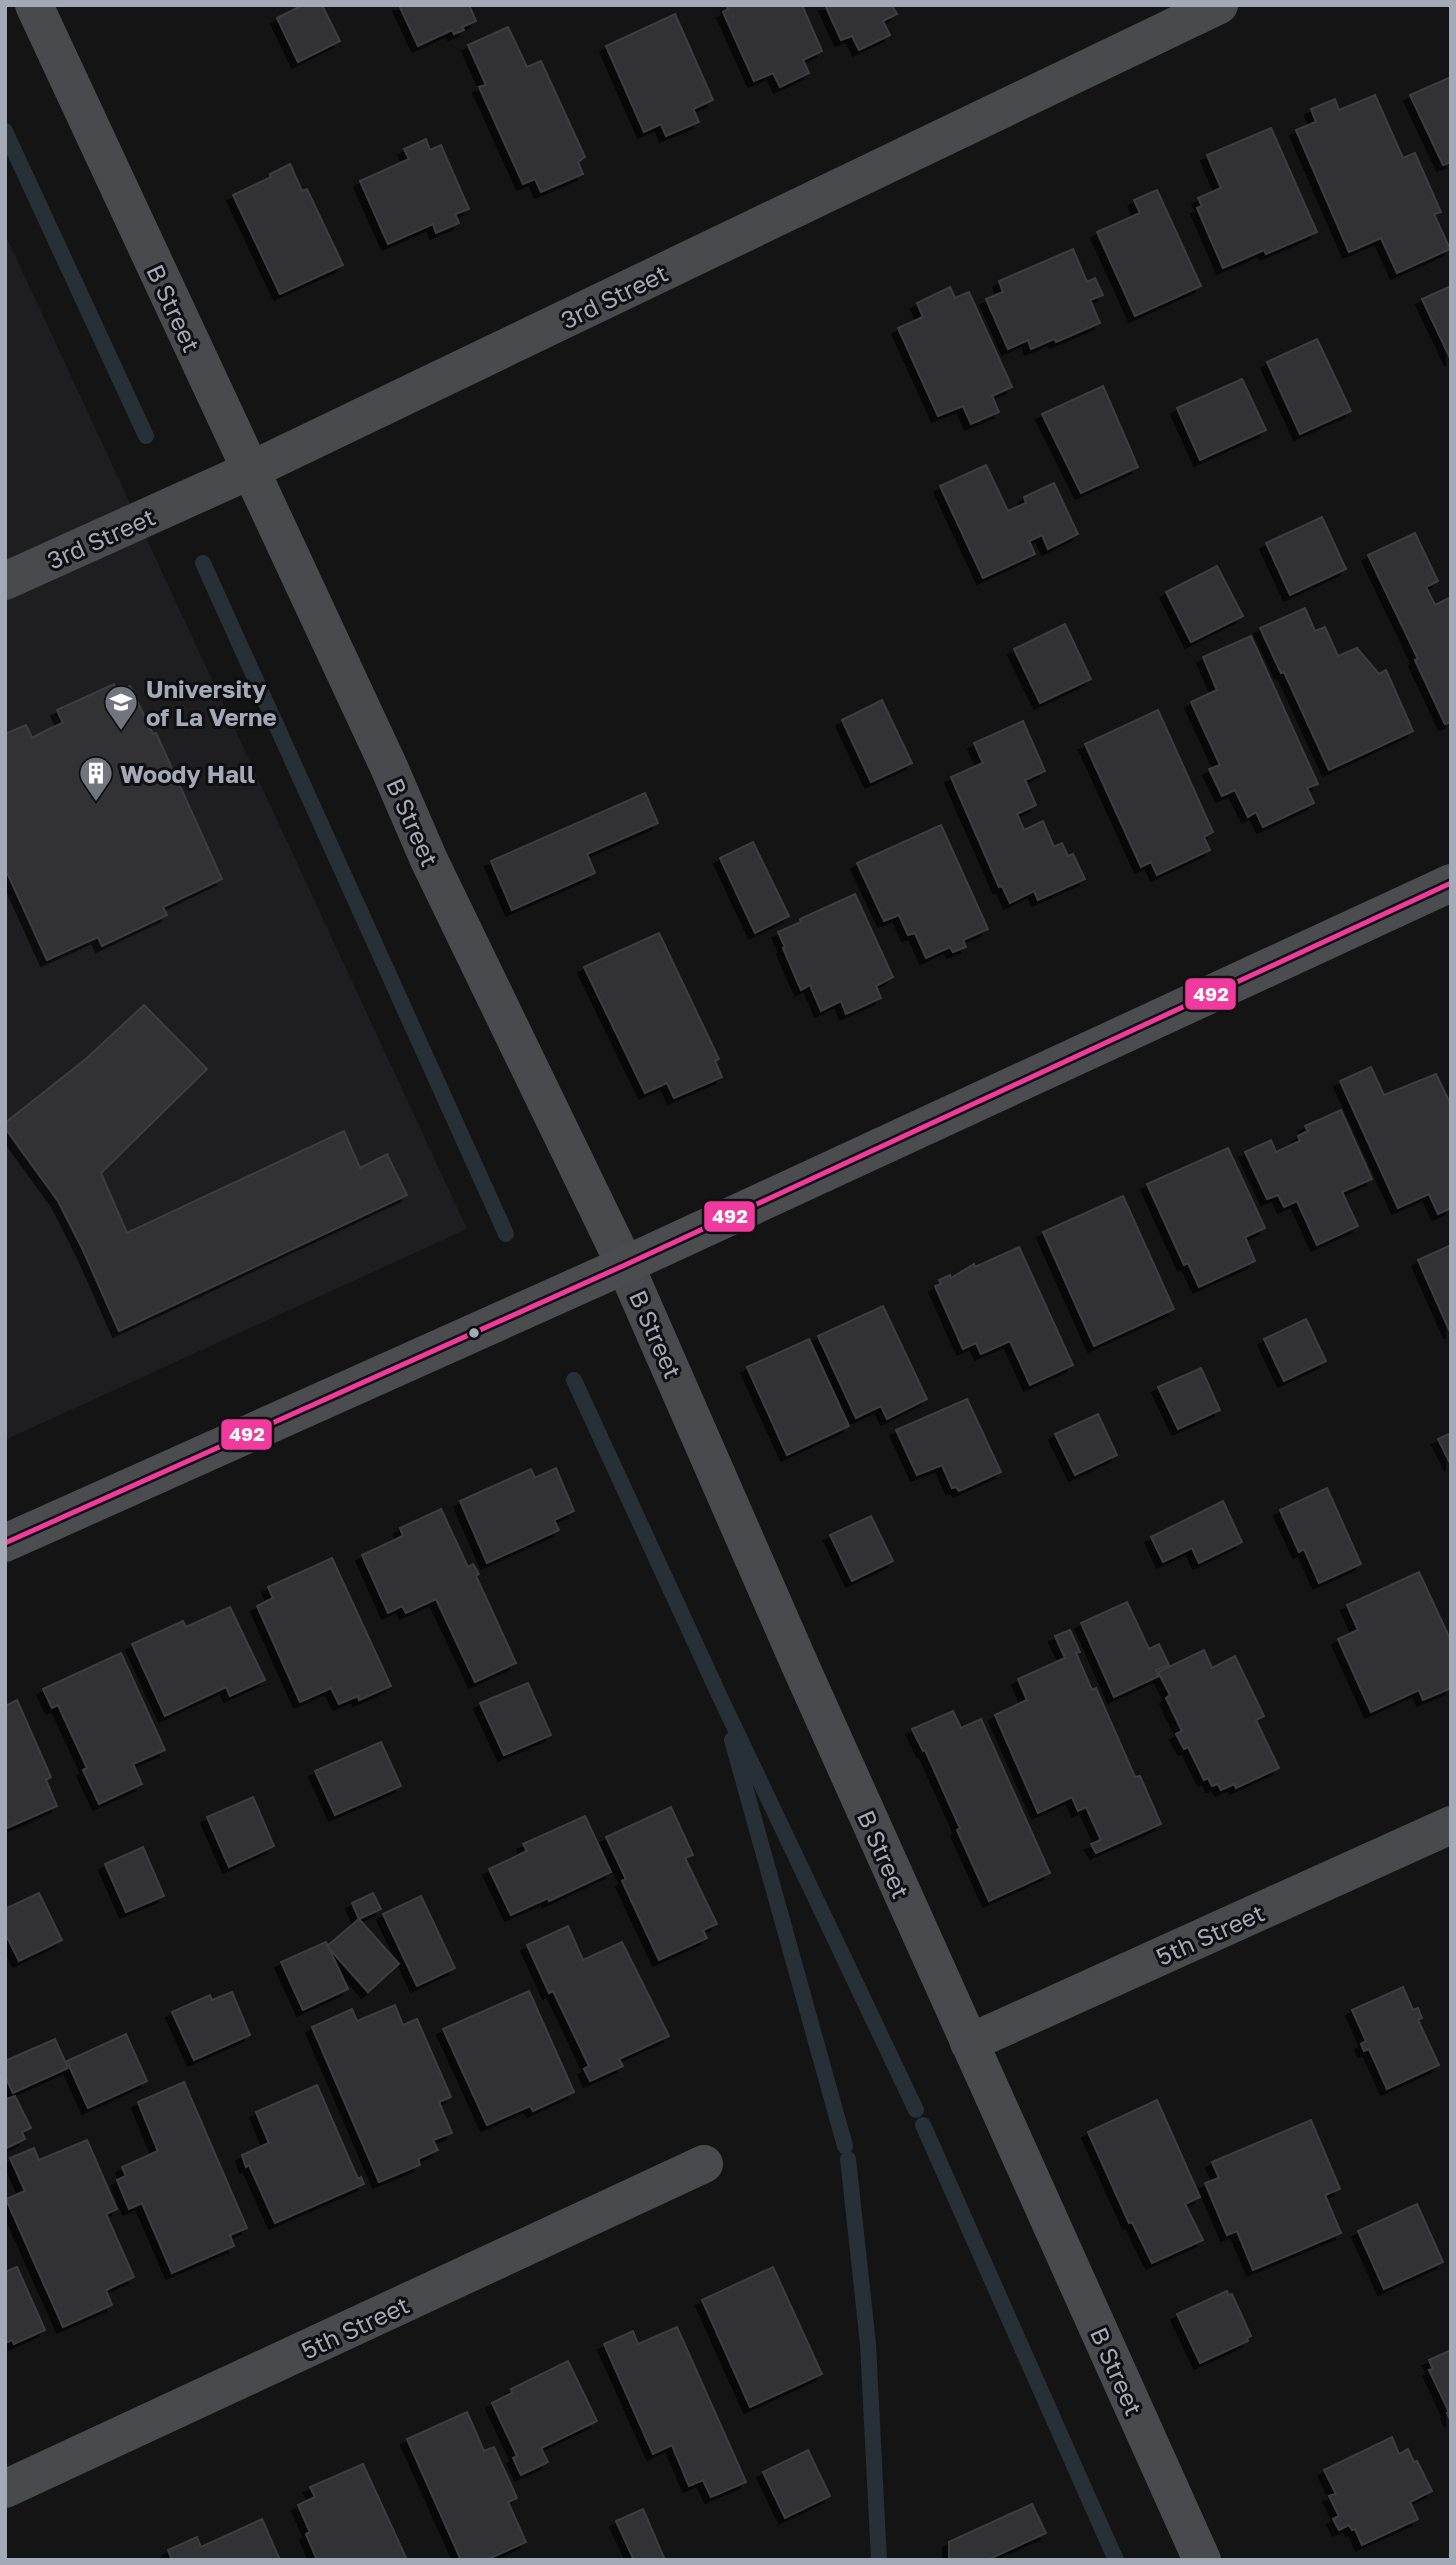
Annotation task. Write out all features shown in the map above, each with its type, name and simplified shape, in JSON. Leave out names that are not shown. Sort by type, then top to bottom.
[{"type":"main road","points":[[5,1543],[625,1265],[1451,883]]},
{"type":"street","name":"B Street","points":[[34,5],[388,765],[429,860],[625,1265],[800,1665],[1202,2560]]},
{"type":"street","name":"3rd Street","points":[[5,581],[251,470],[1219,5]]},
{"type":"street","name":"5th Street","points":[[969,2043],[1451,1825]]},
{"type":"street","name":"5th Street","points":[[5,2489],[704,2164]]},
{"type":"shaded area","name":"University of La Verne","points":[[5,234],[467,1229],[5,1440]]},
{"type":"building","points":[[303,5],[322,5],[340,41],[298,62],[277,18]]},
{"type":"building","points":[[399,5],[469,5],[476,21],[462,27],[464,30],[454,34],[452,30],[418,46]]},
{"type":"building","points":[[727,5],[802,5],[822,51],[803,60],[809,73],[780,87],[773,73],[754,81],[723,12],[728,9]]},
{"type":"building","points":[[825,5],[892,5],[897,14],[883,21],[890,35],[859,50],[852,36],[841,40]]},
{"type":"building","points":[[675,14],[713,100],[693,109],[699,122],[666,136],[661,124],[644,132],[606,46]]},
{"type":"building","points":[[508,27],[527,67],[541,61],[585,157],[578,162],[583,174],[541,192],[535,179],[523,184],[479,87],[486,85],[468,45]]},
{"type":"building","points":[[1451,77],[1451,162],[1443,165],[1410,95]]},
{"type":"building","points":[[1375,95],[1403,158],[1415,153],[1441,212],[1434,214],[1450,249],[1397,273],[1381,238],[1349,252],[1296,130],[1316,122],[1311,109],[1335,99],[1339,110]]},
{"type":"building","points":[[1271,128],[1317,232],[1266,254],[1264,250],[1223,268],[1197,208],[1202,206],[1198,198],[1221,188],[1207,155]]},
{"type":"building","points":[[426,139],[430,150],[441,145],[469,209],[455,214],[459,223],[436,233],[433,224],[388,244],[360,181],[409,159],[404,149]]},
{"type":"building","points":[[290,164],[302,191],[307,189],[343,265],[280,294],[233,195],[271,177],[270,174]]},
{"type":"building","points":[[1157,190],[1201,286],[1135,316],[1097,232],[1140,213],[1134,200]]},
{"type":"building","points":[[1073,249],[1087,282],[1095,278],[1103,295],[1090,300],[1100,323],[1056,342],[1054,339],[1031,349],[1028,340],[1008,349],[986,299],[1003,292],[999,281]]},
{"type":"building","points":[[1451,286],[1451,360],[1422,299]]},
{"type":"building","points":[[950,287],[955,298],[969,292],[1012,387],[992,396],[999,412],[971,424],[963,406],[938,416],[898,328],[923,317],[917,303]]},
{"type":"building","points":[[1317,339],[1351,411],[1300,434],[1267,362]]},
{"type":"building","points":[[1242,379],[1266,430],[1200,460],[1177,408]]},
{"type":"building","points":[[1103,386],[1138,467],[1081,493],[1042,414]]},
{"type":"building","points":[[986,465],[1008,511],[1026,503],[1024,497],[1054,483],[1078,534],[1048,549],[1042,535],[1029,541],[1035,554],[983,578],[940,486]]},
{"type":"building","points":[[1322,517],[1346,569],[1290,595],[1266,543]]},
{"type":"building","points":[[1415,533],[1438,581],[1426,587],[1435,605],[1451,597],[1451,722],[1445,724],[1415,660],[1418,659],[1368,555]]},
{"type":"building","points":[[1217,566],[1243,616],[1191,642],[1166,592]]},
{"type":"building","points":[[1305,608],[1315,631],[1325,627],[1338,656],[1357,648],[1379,674],[1386,670],[1413,731],[1329,770],[1284,672],[1281,673],[1260,628]]},
{"type":"building","points":[[1065,624],[1091,679],[1040,703],[1014,649]]},
{"type":"building","points":[[1251,636],[1318,784],[1307,788],[1314,803],[1263,827],[1256,812],[1248,817],[1235,790],[1222,796],[1209,769],[1220,765],[1191,702],[1217,690],[1203,657]]},
{"type":"building","name":"Woody Hall","points":[[114,684],[117,692],[130,686],[153,734],[156,733],[222,879],[163,907],[167,915],[102,946],[98,937],[47,960],[5,868],[5,734],[26,725],[32,738],[63,723],[57,710]]},
{"type":"building","points":[[882,700],[912,763],[871,782],[842,720]]},
{"type":"building","points":[[1158,710],[1213,832],[1204,837],[1210,850],[1157,875],[1151,862],[1141,867],[1085,744]]},
{"type":"building","points":[[1023,721],[1045,771],[1025,780],[1036,805],[1017,814],[1024,830],[1043,821],[1054,847],[1062,843],[1068,856],[1073,854],[1085,879],[1038,900],[1034,891],[1010,903],[1002,886],[999,887],[951,777],[983,763],[974,743]]},
{"type":"building","points":[[645,793],[658,823],[587,854],[595,873],[512,910],[491,861]]},
{"type":"building","points":[[941,825],[988,929],[963,940],[966,947],[953,952],[950,947],[926,958],[915,933],[908,935],[899,915],[884,921],[857,863]]},
{"type":"building","points":[[753,842],[789,916],[755,933],[720,858]]},
{"type":"building","points":[[855,894],[893,977],[876,986],[881,998],[846,1014],[841,1001],[821,1011],[810,985],[801,990],[778,932]]},
{"type":"building","points":[[659,933],[719,1059],[715,1061],[722,1077],[674,1098],[667,1083],[645,1093],[584,967]]},
{"type":"building","points":[[144,1005],[207,1069],[101,1173],[127,1233],[344,1131],[360,1168],[387,1154],[407,1195],[119,1331],[58,1201],[5,1128],[5,1123],[87,1058]]},
{"type":"building","points":[[1371,1067],[1384,1095],[1436,1074],[1451,1105],[1451,1208],[1438,1214],[1429,1194],[1398,1208],[1340,1081]]},
{"type":"building","points":[[1341,1110],[1372,1179],[1342,1192],[1358,1226],[1317,1245],[1297,1201],[1284,1207],[1278,1195],[1267,1199],[1245,1152],[1271,1140],[1276,1152],[1300,1141],[1298,1136],[1308,1131],[1305,1126]]},
{"type":"building","points":[[1228,1148],[1265,1228],[1245,1237],[1255,1261],[1199,1287],[1188,1263],[1184,1265],[1147,1184]]},
{"type":"building","points":[[1123,1196],[1174,1309],[1094,1346],[1043,1232]]},
{"type":"building","points":[[1451,1245],[1451,1332],[1450,1332],[1418,1260]]},
{"type":"building","points":[[1019,1247],[1073,1365],[1030,1385],[1010,1341],[981,1354],[976,1343],[963,1349],[935,1286],[941,1284],[939,1280],[950,1275],[951,1278],[974,1264],[975,1267]]},
{"type":"building","points":[[883,1306],[927,1399],[887,1419],[881,1406],[856,1418],[818,1336]]},
{"type":"building","points":[[1306,1319],[1326,1361],[1284,1381],[1264,1339]]},
{"type":"building","points":[[809,1339],[849,1426],[787,1455],[747,1367]]},
{"type":"building","points":[[1201,1368],[1220,1410],[1178,1429],[1158,1387]]},
{"type":"building","points":[[967,1399],[1001,1472],[959,1491],[956,1487],[952,1488],[942,1465],[917,1475],[896,1430]]},
{"type":"building","points":[[1098,1414],[1117,1455],[1075,1475],[1055,1434]]},
{"type":"building","points":[[1451,1433],[1451,1465],[1438,1439]]},
{"type":"building","points":[[556,1468],[574,1511],[554,1520],[559,1530],[487,1563],[460,1501],[531,1469],[535,1478]]},
{"type":"building","points":[[1327,1488],[1361,1564],[1319,1583],[1304,1549],[1299,1552],[1280,1510]]},
{"type":"building","points":[[1223,1501],[1242,1542],[1199,1563],[1192,1548],[1163,1562],[1151,1537]]},
{"type":"building","points":[[441,1509],[468,1567],[473,1564],[479,1574],[476,1576],[516,1663],[475,1682],[436,1599],[406,1613],[402,1606],[388,1613],[362,1555],[403,1536],[400,1528]]},
{"type":"building","points":[[871,1516],[893,1561],[852,1581],[830,1535]]},
{"type":"building","points":[[332,1558],[391,1686],[359,1700],[358,1696],[339,1704],[331,1688],[300,1702],[257,1606],[273,1598],[268,1587]]},
{"type":"building","points":[[1419,1572],[1451,1641],[1451,1688],[1423,1700],[1419,1690],[1371,1712],[1338,1639],[1358,1630],[1347,1605]]},
{"type":"building","points":[[1127,1602],[1149,1649],[1159,1644],[1169,1665],[1156,1670],[1159,1676],[1114,1697],[1081,1623]]},
{"type":"building","points":[[230,1607],[265,1680],[230,1696],[226,1687],[165,1716],[132,1644],[183,1621],[186,1627]]},
{"type":"building","points":[[1070,1630],[1080,1652],[1076,1653],[1092,1690],[1096,1688],[1135,1777],[1140,1776],[1161,1824],[1096,1853],[1091,1844],[1101,1840],[1086,1807],[1078,1811],[1072,1797],[1038,1813],[995,1715],[1027,1700],[1018,1679],[1065,1658],[1055,1636]]},
{"type":"building","points":[[1204,1650],[1212,1668],[1235,1656],[1264,1716],[1256,1720],[1279,1768],[1236,1788],[1234,1784],[1221,1790],[1218,1784],[1212,1786],[1208,1778],[1204,1780],[1188,1747],[1184,1749],[1176,1734],[1182,1731],[1166,1698],[1170,1695],[1158,1672]]},
{"type":"building","points":[[121,1653],[165,1750],[133,1764],[142,1784],[99,1804],[83,1770],[87,1768],[58,1705],[52,1708],[43,1689]]},
{"type":"building","points":[[528,1683],[551,1735],[504,1755],[480,1703]]},
{"type":"building","points":[[17,1700],[51,1777],[46,1780],[57,1806],[5,1829],[5,1706]]},
{"type":"building","points":[[953,1711],[961,1728],[981,1719],[1050,1873],[989,1901],[957,1830],[960,1828],[925,1750],[923,1751],[912,1729]]},
{"type":"building","points":[[381,1742],[401,1786],[335,1815],[315,1771]]},
{"type":"building","points":[[253,1797],[274,1846],[229,1867],[207,1817]]},
{"type":"building","points":[[671,1807],[693,1855],[685,1858],[717,1924],[703,1930],[707,1938],[659,1960],[622,1881],[626,1879],[606,1837]]},
{"type":"building","points":[[585,1816],[611,1872],[549,1901],[548,1898],[511,1915],[489,1869],[527,1851],[523,1844]]},
{"type":"building","points":[[143,1847],[164,1896],[126,1912],[105,1864]]},
{"type":"building","points":[[39,1893],[62,1940],[19,1961],[5,1933],[5,1909]]},
{"type":"building","points":[[373,1893],[381,1909],[359,1919],[352,1903]]},
{"type":"building","points":[[421,1896],[455,1968],[417,1986],[383,1914]]},
{"type":"building","points":[[359,1919],[399,1964],[368,1992],[327,1946]]},
{"type":"building","points":[[568,1926],[583,1960],[622,1942],[669,2036],[619,2059],[623,2066],[590,2081],[584,2069],[589,2066],[553,1991],[549,1993],[527,1945]]},
{"type":"building","points":[[326,1942],[348,1989],[303,2010],[281,1962]]},
{"type":"building","points":[[1403,1987],[1413,2010],[1418,2008],[1422,2018],[1418,2020],[1439,2065],[1387,2089],[1369,2049],[1364,2051],[1361,2044],[1366,2041],[1352,2010]]},
{"type":"building","points":[[529,1991],[574,2092],[533,2111],[530,2106],[487,2125],[443,2029]]},
{"type":"building","points":[[232,1992],[250,2035],[194,2060],[172,2012],[210,1995],[212,2000]]},
{"type":"building","points":[[395,2005],[403,2025],[417,2019],[451,2097],[439,2102],[452,2133],[433,2140],[438,2150],[418,2159],[420,2165],[379,2182],[312,2027],[352,2009],[357,2021]]},
{"type":"building","points":[[126,2034],[147,2081],[88,2108],[67,2061]]},
{"type":"building","points":[[55,2039],[68,2068],[13,2093],[5,2076],[5,2061]]},
{"type":"building","points":[[184,2082],[247,2228],[230,2235],[234,2246],[172,2273],[142,2203],[129,2209],[117,2180],[126,2176],[122,2167],[158,2151],[138,2102]]},
{"type":"building","points":[[317,2085],[358,2179],[361,2177],[364,2184],[275,2223],[242,2155],[269,2143],[256,2112]]},
{"type":"building","points":[[5,2095],[7,2099],[15,2096],[31,2128],[22,2132],[25,2139],[5,2149]]},
{"type":"building","points":[[1157,2100],[1200,2197],[1185,2204],[1203,2240],[1152,2263],[1132,2222],[1129,2223],[1088,2132]]},
{"type":"building","points":[[1311,2120],[1340,2189],[1325,2195],[1341,2233],[1253,2270],[1237,2231],[1227,2235],[1205,2183],[1219,2178],[1212,2162]]},
{"type":"building","points":[[87,2140],[117,2209],[106,2214],[134,2277],[106,2290],[112,2305],[63,2327],[6,2199],[25,2191],[10,2158],[34,2148],[39,2160]]},
{"type":"building","points":[[1417,2204],[1443,2262],[1384,2289],[1358,2231]]},
{"type":"building","points":[[17,2267],[45,2330],[14,2344],[12,2340],[5,2343],[5,2272]]},
{"type":"building","points":[[773,2267],[822,2374],[750,2407],[702,2300]]},
{"type":"building","points":[[1227,2291],[1228,2295],[1232,2294],[1251,2336],[1247,2338],[1248,2341],[1200,2363],[1177,2314]]},
{"type":"building","points":[[677,2327],[746,2482],[711,2497],[703,2480],[689,2486],[672,2445],[653,2454],[604,2344],[633,2331],[638,2344]]},
{"type":"building","points":[[1451,2350],[1451,2421],[1429,2370],[1433,2369],[1429,2360]]},
{"type":"building","points":[[568,2361],[597,2421],[541,2448],[548,2462],[521,2475],[513,2458],[517,2456],[492,2403],[512,2393],[511,2389]]},
{"type":"building","points":[[467,2412],[484,2451],[494,2447],[517,2498],[508,2502],[526,2542],[486,2560],[461,2560],[407,2439]]},
{"type":"building","points":[[1392,2437],[1399,2454],[1408,2449],[1414,2462],[1417,2461],[1432,2491],[1410,2502],[1418,2519],[1362,2545],[1355,2529],[1352,2530],[1349,2525],[1339,2530],[1333,2519],[1339,2516],[1329,2496],[1336,2494],[1324,2470]]},
{"type":"building","points":[[808,2450],[830,2496],[785,2518],[763,2472]]},
{"type":"building","points":[[363,2464],[407,2560],[317,2560],[306,2534],[310,2532],[298,2505],[315,2497],[310,2487]]},
{"type":"building","points":[[1032,2504],[1046,2533],[987,2560],[949,2560],[949,2542]]},
{"type":"building","points":[[643,2509],[665,2560],[634,2560],[616,2521]]},
{"type":"building","points":[[262,2519],[280,2560],[172,2560],[168,2550],[197,2537],[201,2547]]},
{"type":"waterway","points":[[5,131],[146,436]]},
{"type":"waterway","points":[[203,563],[506,1234]]},
{"type":"waterway","points":[[574,1380],[721,1699],[916,2110]]},
{"type":"waterway","points":[[732,1740],[845,2146]]},
{"type":"waterway","points":[[923,2125],[1116,2560]]},
{"type":"waterway","points":[[848,2159],[868,2344],[879,2560]]},
{"type":"transit line","name":"492","points":[[5,1543],[625,1265],[1451,883]]},
{"type":"place","name":"University of La Verne","points":[[121,732]]},
{"type":"place","name":"Woody Hall","points":[[96,803]]}]
